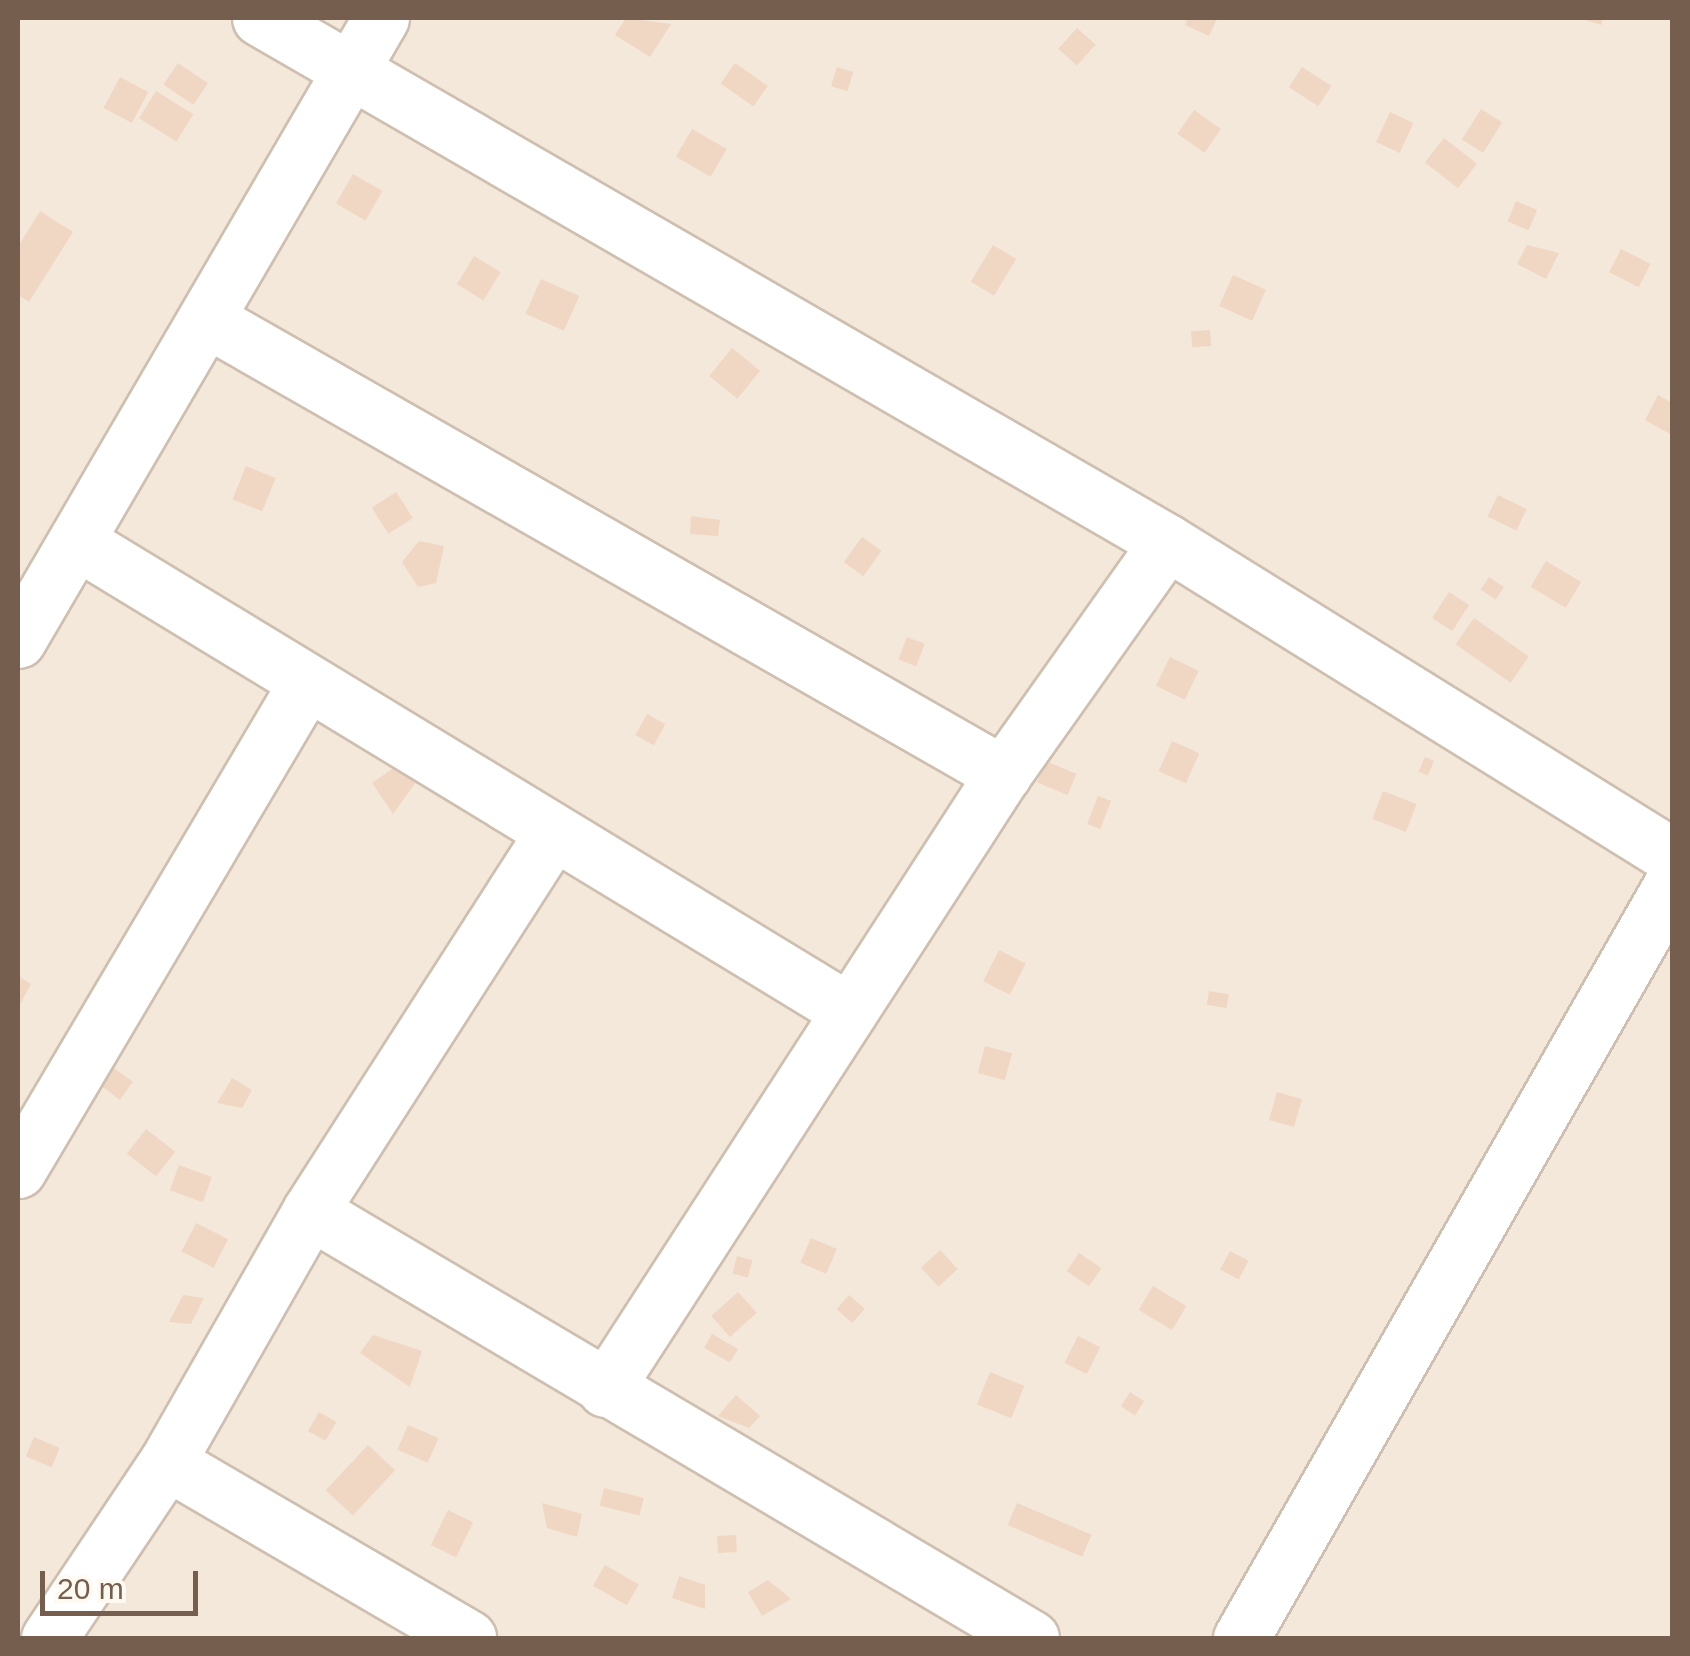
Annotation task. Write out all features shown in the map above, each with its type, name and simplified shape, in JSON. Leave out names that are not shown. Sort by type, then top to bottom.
[{"type":"street","points":[[260,18],[1167,542],[1672,856]]},
{"type":"street","points":[[18,640],[381,18]]},
{"type":"street","points":[[208,320],[1003,774]]},
{"type":"street","points":[[76,541],[849,1011]]},
{"type":"street","points":[[605,1389],[1003,774],[1167,542]]},
{"type":"street","points":[[18,1170],[308,682]]},
{"type":"street","points":[[48,1638],[167,1462],[310,1211],[553,832]]},
{"type":"street","points":[[1241,1638],[1672,884]]},
{"type":"street","points":[[310,1211],[1030,1638]]},
{"type":"street","points":[[167,1462],[468,1638]]},
{"type":"shaded area","points":[[18,18],[1672,18],[1672,1638],[18,1638]]},
{"type":"building","points":[[626,18],[671,24],[650,57],[615,35]]},
{"type":"building","points":[[1188,18],[1217,19],[1209,36],[1185,25]]},
{"type":"building","points":[[1579,18],[1603,18],[1601,25]]},
{"type":"building","points":[[1077,28],[1096,45],[1077,66],[1058,49]]},
{"type":"building","points":[[178,63],[208,83],[193,105],[163,85]]},
{"type":"building","points":[[735,63],[768,86],[753,106],[721,83]]},
{"type":"building","points":[[837,67],[853,72],[847,91],[831,86]]},
{"type":"building","points":[[1302,67],[1331,86],[1318,106],[1289,87]]},
{"type":"building","points":[[120,77],[148,92],[132,123],[104,108]]},
{"type":"building","points":[[156,91],[193,114],[176,141],[139,118]]},
{"type":"building","points":[[1481,109],[1502,122],[1483,153],[1462,140]]},
{"type":"building","points":[[1194,110],[1221,129],[1204,153],[1177,134]]},
{"type":"building","points":[[1390,112],[1414,123],[1400,153],[1376,142]]},
{"type":"building","points":[[692,129],[727,149],[711,177],[676,157]]},
{"type":"building","points":[[1444,138],[1477,164],[1458,188],[1425,162]]},
{"type":"building","points":[[353,174],[382,191],[365,220],[336,203]]},
{"type":"building","points":[[1516,201],[1537,210],[1529,230],[1507,221]]},
{"type":"building","points":[[40,211],[73,232],[29,302],[18,295],[18,247]]},
{"type":"building","points":[[993,245],[1016,259],[994,296],[971,282]]},
{"type":"building","points":[[1527,245],[1559,253],[1546,279],[1517,264]]},
{"type":"building","points":[[1621,249],[1650,264],[1639,287],[1609,272]]},
{"type":"building","points":[[474,256],[501,272],[484,300],[457,284]]},
{"type":"building","points":[[1233,275],[1266,290],[1252,321],[1219,306]]},
{"type":"building","points":[[541,279],[579,296],[564,331],[526,314]]},
{"type":"building","points":[[1210,330],[1211,346],[1192,347],[1191,331]]},
{"type":"building","points":[[732,348],[760,371],[737,399],[709,376]]},
{"type":"building","points":[[1658,395],[1672,403],[1672,435],[1645,420]]},
{"type":"building","points":[[246,466],[276,478],[262,511],[233,499]]},
{"type":"building","points":[[396,492],[413,518],[389,534],[372,508]]},
{"type":"building","points":[[1498,495],[1527,509],[1516,531],[1487,517]]},
{"type":"building","points":[[691,516],[720,520],[718,536],[690,534]]},
{"type":"building","points":[[862,537],[881,551],[863,576],[844,562]]},
{"type":"building","points":[[419,541],[444,546],[436,583],[418,587],[402,562]]},
{"type":"building","points":[[1546,561],[1581,582],[1566,608],[1531,587]]},
{"type":"building","points":[[1489,577],[1504,587],[1496,600],[1481,589]]},
{"type":"building","points":[[1449,592],[1469,605],[1452,631],[1432,618]]},
{"type":"building","points":[[1474,618],[1529,656],[1511,683],[1456,644]]},
{"type":"building","points":[[907,637],[925,644],[916,666],[898,659]]},
{"type":"building","points":[[1170,657],[1199,671],[1185,700],[1156,686]]},
{"type":"building","points":[[647,714],[665,724],[654,745],[635,735]]},
{"type":"building","points":[[1172,741],[1199,753],[1186,783],[1159,771]]},
{"type":"building","points":[[1425,757],[1434,761],[1428,776],[1418,772]]},
{"type":"building","points":[[1046,761],[1076,774],[1067,795],[1037,782]]},
{"type":"building","points":[[398,765],[421,775],[393,814],[372,783]]},
{"type":"building","points":[[1383,791],[1417,804],[1406,832],[1372,819]]},
{"type":"building","points":[[1098,796],[1111,801],[1100,829],[1087,824]]},
{"type":"building","points":[[999,950],[1026,964],[1010,995],[983,981]]},
{"type":"building","points":[[18,976],[31,984],[18,1008]]},
{"type":"building","points":[[1209,991],[1229,994],[1227,1008],[1207,1005]]},
{"type":"building","points":[[985,1046],[1012,1053],[1005,1080],[978,1073]]},
{"type":"building","points":[[111,1066],[133,1082],[120,1100],[98,1084]]},
{"type":"building","points":[[232,1078],[252,1090],[242,1108],[217,1103]]},
{"type":"building","points":[[1277,1092],[1302,1099],[1294,1127],[1269,1120]]},
{"type":"building","points":[[146,1129],[175,1152],[156,1176],[127,1153]]},
{"type":"building","points":[[179,1165],[212,1177],[203,1202],[170,1190]]},
{"type":"building","points":[[196,1223],[228,1239],[214,1268],[181,1252]]},
{"type":"building","points":[[811,1238],[837,1249],[826,1274],[800,1263]]},
{"type":"building","points":[[940,1250],[958,1269],[939,1287],[921,1268]]},
{"type":"building","points":[[1230,1251],[1249,1261],[1239,1279],[1220,1270]]},
{"type":"building","points":[[1079,1253],[1101,1268],[1089,1286],[1067,1271]]},
{"type":"building","points":[[737,1256],[752,1260],[748,1278],[732,1273]]},
{"type":"building","points":[[1153,1286],[1186,1306],[1172,1330],[1139,1310]]},
{"type":"building","points":[[738,1292],[757,1313],[730,1337],[711,1316]]},
{"type":"building","points":[[183,1295],[204,1298],[191,1324],[169,1322]]},
{"type":"building","points":[[849,1295],[865,1309],[852,1323],[837,1309]]},
{"type":"building","points":[[712,1334],[738,1349],[730,1363],[704,1348]]},
{"type":"building","points":[[373,1335],[422,1351],[410,1387],[360,1353]]},
{"type":"building","points":[[1078,1336],[1100,1347],[1087,1374],[1064,1363]]},
{"type":"building","points":[[990,1372],[1024,1386],[1011,1418],[977,1404]]},
{"type":"building","points":[[1130,1392],[1144,1401],[1135,1416],[1121,1406]]},
{"type":"building","points":[[736,1395],[760,1416],[749,1428],[718,1416]]},
{"type":"building","points":[[319,1412],[336,1422],[325,1441],[308,1431]]},
{"type":"building","points":[[408,1425],[438,1438],[428,1463],[397,1450]]},
{"type":"building","points":[[34,1437],[60,1448],[52,1467],[26,1456]]},
{"type":"building","points":[[368,1445],[395,1470],[353,1516],[326,1490]]},
{"type":"building","points":[[604,1488],[644,1498],[639,1515],[600,1505]]},
{"type":"building","points":[[542,1503],[582,1514],[577,1537],[547,1528]]},
{"type":"building","points":[[1017,1503],[1092,1535],[1082,1557],[1008,1525]]},
{"type":"building","points":[[448,1510],[473,1522],[456,1557],[431,1545]]},
{"type":"building","points":[[736,1535],[737,1552],[718,1553],[717,1536]]},
{"type":"building","points":[[605,1565],[639,1584],[627,1605],[593,1586]]},
{"type":"building","points":[[679,1576],[705,1585],[705,1609],[672,1598]]},
{"type":"building","points":[[768,1580],[791,1599],[762,1616],[748,1592]]}]
